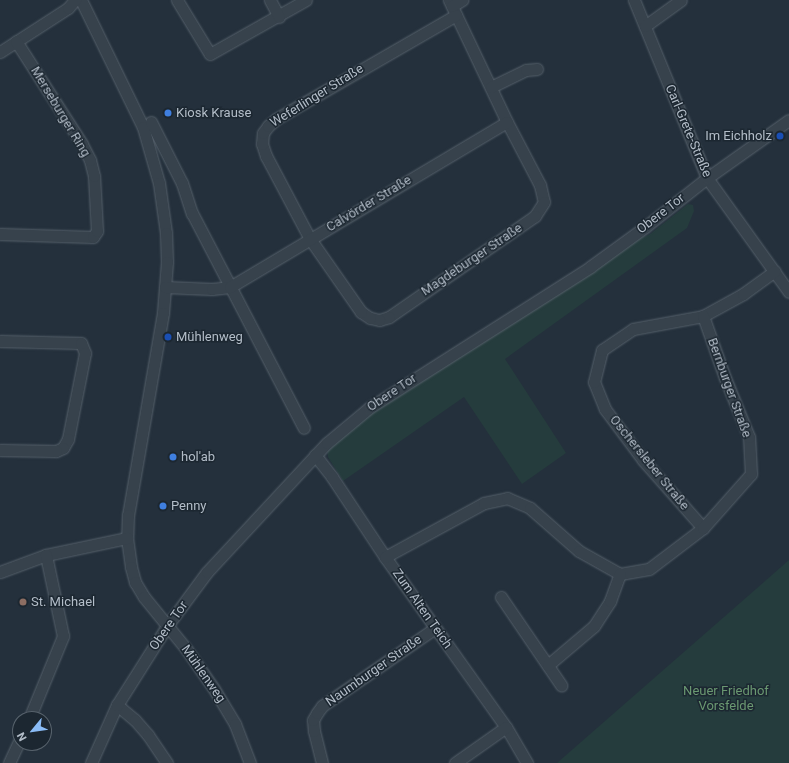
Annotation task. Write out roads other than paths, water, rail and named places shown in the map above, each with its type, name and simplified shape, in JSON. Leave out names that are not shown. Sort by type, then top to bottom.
[{"type":"street","points":[[0,52],[68,8],[75,0]]},
{"type":"street","name":"Mühlenweg","points":[[81,0],[143,127],[151,154],[163,209],[167,262],[165,287],[156,356],[128,515],[127,538],[131,567],[135,582],[150,606],[187,650],[214,689],[235,724],[250,763]]},
{"type":"street","points":[[177,0],[210,54],[279,17],[306,0]]},
{"type":"street","points":[[270,0],[279,17]]},
{"type":"street","points":[[452,7],[462,0]]},
{"type":"street","name":"Carl-Grete-Straße","points":[[634,0],[707,178],[789,292]]},
{"type":"street","points":[[645,26],[681,0]]},
{"type":"street","name":"Magdeburger Straße","points":[[310,239],[361,312],[370,318],[379,320],[389,316],[535,216],[544,202],[540,185],[507,122],[452,7]]},
{"type":"street","name":"Weferlinger Straße","points":[[310,239],[266,156],[262,144],[263,133],[268,126],[452,7]]},
{"type":"street","name":"Merseburger Ring","points":[[0,234],[93,237],[97,231],[94,176],[90,160],[82,144],[16,41]]},
{"type":"street","points":[[491,87],[526,70],[537,70]]},
{"type":"street","name":"Obere Tor","points":[[91,763],[117,705],[167,626],[207,572],[327,443],[370,408],[590,267],[707,178],[789,120]]},
{"type":"street","points":[[151,122],[182,183],[192,213],[304,428]]},
{"type":"street","name":"Calvörder Straße","points":[[230,287],[507,122]]},
{"type":"street","name":"Oschersleber Straße","points":[[702,528],[638,453],[605,409],[594,382],[602,350],[633,329],[703,316],[743,294],[775,272]]},
{"type":"street","points":[[165,287],[212,290],[230,287]]},
{"type":"street","name":"Bernburger Straße","points":[[620,574],[648,569],[702,528],[751,474],[749,437],[725,378],[703,316]]},
{"type":"street","points":[[0,341],[81,344],[85,353],[68,439],[63,448],[56,451],[0,450]]},
{"type":"street","name":"Zum Alten Teich","points":[[314,456],[332,477],[385,557],[506,727],[527,763]]},
{"type":"street","points":[[385,557],[484,503],[507,498],[530,508],[579,551],[620,574],[610,601],[594,626],[548,665]]},
{"type":"street","points":[[0,572],[46,555],[127,538]]},
{"type":"street","points":[[32,711],[63,636],[46,555]]},
{"type":"street","points":[[501,597],[561,685]]},
{"type":"street","name":"Naumburger Straße","points":[[322,763],[314,731],[313,720],[316,713],[322,706],[435,628]]},
{"type":"street","points":[[117,705],[135,720],[148,735],[167,763]]},
{"type":"street","points":[[455,763],[506,727]]},
{"type":"street","points":[[9,763],[14,751]]},
{"type":"place","name":"Kiosk Krause","points":[[168,113]]},
{"type":"place","name":"Im Eichholz","points":[[780,136]]},
{"type":"place","name":"Mühlenweg","points":[[168,337]]},
{"type":"place","name":"hol'ab","points":[[173,457]]},
{"type":"place","name":"Penny","points":[[163,506]]},
{"type":"place","name":"St. Michael","points":[[23,602]]},
{"type":"park label","name":"Neuer Friedhof Vorsfelde","points":[[726,700]]}]
